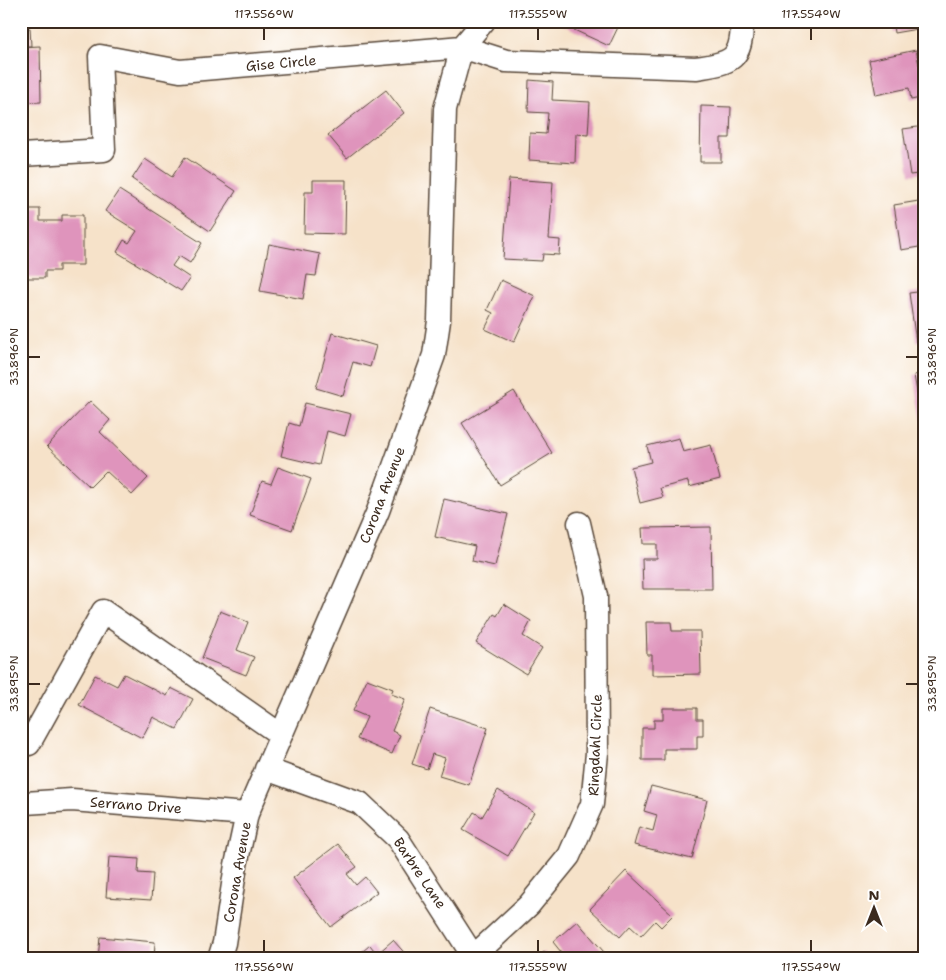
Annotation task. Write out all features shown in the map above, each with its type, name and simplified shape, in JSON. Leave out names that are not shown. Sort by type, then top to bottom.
[{"type":"street","name":"Corona Avenue","points":[[219,959],[224,943],[236,865],[247,814],[378,511],[434,355],[439,322],[445,109],[462,47],[484,21]]},
{"type":"street","points":[[462,47],[506,62],[696,68],[720,65],[735,56],[742,42],[742,21]]},
{"type":"street","name":"Gise Circle","points":[[21,155],[104,150],[100,56],[180,71],[462,47]]},
{"type":"street","name":"Ringdahl Circle","points":[[474,958],[529,905],[569,856],[592,804],[597,753],[596,596],[579,523]]},
{"type":"street","points":[[29,744],[103,611],[281,735]]},
{"type":"street","name":"Barbre Lane","points":[[266,769],[360,803],[398,838],[474,958]]},
{"type":"street","name":"Serrano Drive","points":[[25,803],[72,800],[247,814]]},
{"type":"building","points":[[562,21],[621,21],[609,46],[561,24]]},
{"type":"building","points":[[853,21],[867,21],[867,22],[854,24]]},
{"type":"building","points":[[868,21],[922,21],[923,28],[894,33],[893,25],[869,28]]},
{"type":"building","points":[[21,28],[30,28],[31,46],[21,46]]},
{"type":"building","points":[[40,46],[41,102],[21,103],[21,47]]},
{"type":"building","points":[[916,50],[919,65],[925,64],[925,97],[911,100],[909,88],[876,95],[869,60]]},
{"type":"building","points":[[529,80],[553,82],[552,100],[590,102],[588,135],[576,134],[575,163],[529,160],[530,133],[546,134],[548,113],[528,112]]},
{"type":"building","points":[[386,90],[404,113],[347,158],[328,135]]},
{"type":"building","points":[[701,106],[731,107],[730,138],[721,138],[721,162],[700,162]]},
{"type":"building","points":[[925,126],[925,173],[910,175],[903,129]]},
{"type":"building","points":[[185,157],[236,191],[210,231],[132,179],[145,159],[172,177]]},
{"type":"building","points":[[509,179],[553,182],[549,239],[560,240],[559,255],[543,254],[542,261],[503,259]]},
{"type":"building","points":[[313,180],[346,180],[345,234],[304,233],[305,192],[313,192]]},
{"type":"building","points":[[119,190],[202,243],[190,263],[179,256],[172,266],[190,278],[181,291],[117,252],[124,240],[129,243],[137,231],[105,211]]},
{"type":"building","points":[[925,200],[925,246],[901,250],[894,205]]},
{"type":"building","points":[[21,209],[40,209],[40,221],[62,221],[62,215],[83,215],[83,265],[59,265],[59,271],[45,271],[45,278],[21,278]]},
{"type":"building","points":[[269,244],[320,254],[316,276],[307,275],[303,299],[260,291]]},
{"type":"building","points":[[501,280],[535,296],[514,342],[485,329],[493,313],[487,310]]},
{"type":"building","points":[[925,291],[925,341],[916,342],[909,293]]},
{"type":"building","points":[[332,333],[376,346],[370,367],[353,362],[343,396],[316,388]]},
{"type":"building","points":[[925,373],[925,420],[922,421],[914,375]]},
{"type":"building","points":[[514,391],[552,453],[500,485],[462,423]]},
{"type":"building","points":[[90,401],[110,420],[100,432],[148,478],[132,495],[106,471],[90,487],[47,446]]},
{"type":"building","points":[[305,403],[351,414],[345,436],[327,431],[319,465],[281,456],[289,423],[299,426]]},
{"type":"building","points":[[679,438],[683,452],[711,445],[720,479],[689,487],[688,481],[660,488],[663,497],[640,503],[631,467],[651,462],[647,446]]},
{"type":"building","points":[[278,467],[311,479],[292,530],[250,515],[262,481],[271,484]]},
{"type":"building","points":[[444,499],[508,514],[495,566],[472,561],[475,546],[435,537]]},
{"type":"building","points":[[711,527],[712,589],[643,589],[642,559],[657,559],[657,544],[643,544],[642,528]]},
{"type":"building","points":[[504,604],[531,621],[523,636],[542,648],[526,674],[476,643],[494,614],[497,616]]},
{"type":"building","points":[[220,611],[248,622],[237,650],[254,657],[246,675],[202,658]]},
{"type":"building","points":[[646,622],[671,622],[672,631],[700,631],[701,674],[652,675],[652,655],[647,655]]},
{"type":"building","points":[[124,674],[167,696],[171,688],[193,699],[177,729],[153,717],[142,738],[79,705],[95,675],[117,686]]},
{"type":"building","points":[[367,679],[393,689],[391,694],[405,699],[392,731],[400,735],[392,754],[357,739],[367,717],[353,711]]},
{"type":"building","points":[[663,708],[697,708],[697,719],[703,719],[703,736],[697,736],[697,749],[664,749],[664,760],[642,760],[642,728],[654,728],[654,720],[663,720]]},
{"type":"building","points":[[430,709],[488,728],[469,785],[439,776],[445,758],[432,754],[427,769],[412,764]]},
{"type":"building","points":[[651,786],[707,800],[692,859],[634,845],[639,827],[653,831],[657,815],[644,811]]},
{"type":"building","points":[[498,790],[534,812],[508,856],[463,830],[474,812],[482,817]]},
{"type":"building","points":[[338,844],[357,867],[347,874],[356,885],[365,877],[377,892],[331,927],[293,878]]},
{"type":"building","points":[[109,857],[139,859],[138,873],[153,874],[151,900],[106,897]]},
{"type":"building","points":[[626,871],[673,915],[661,927],[655,921],[641,936],[630,926],[620,937],[590,909]]},
{"type":"building","points":[[577,921],[610,959],[553,959],[561,952],[553,942]]},
{"type":"building","points":[[100,937],[155,942],[154,959],[98,959]]},
{"type":"building","points":[[393,940],[410,959],[354,959],[370,945],[377,954]]},
{"type":"building","points":[[544,952],[550,959],[536,959]]}]
